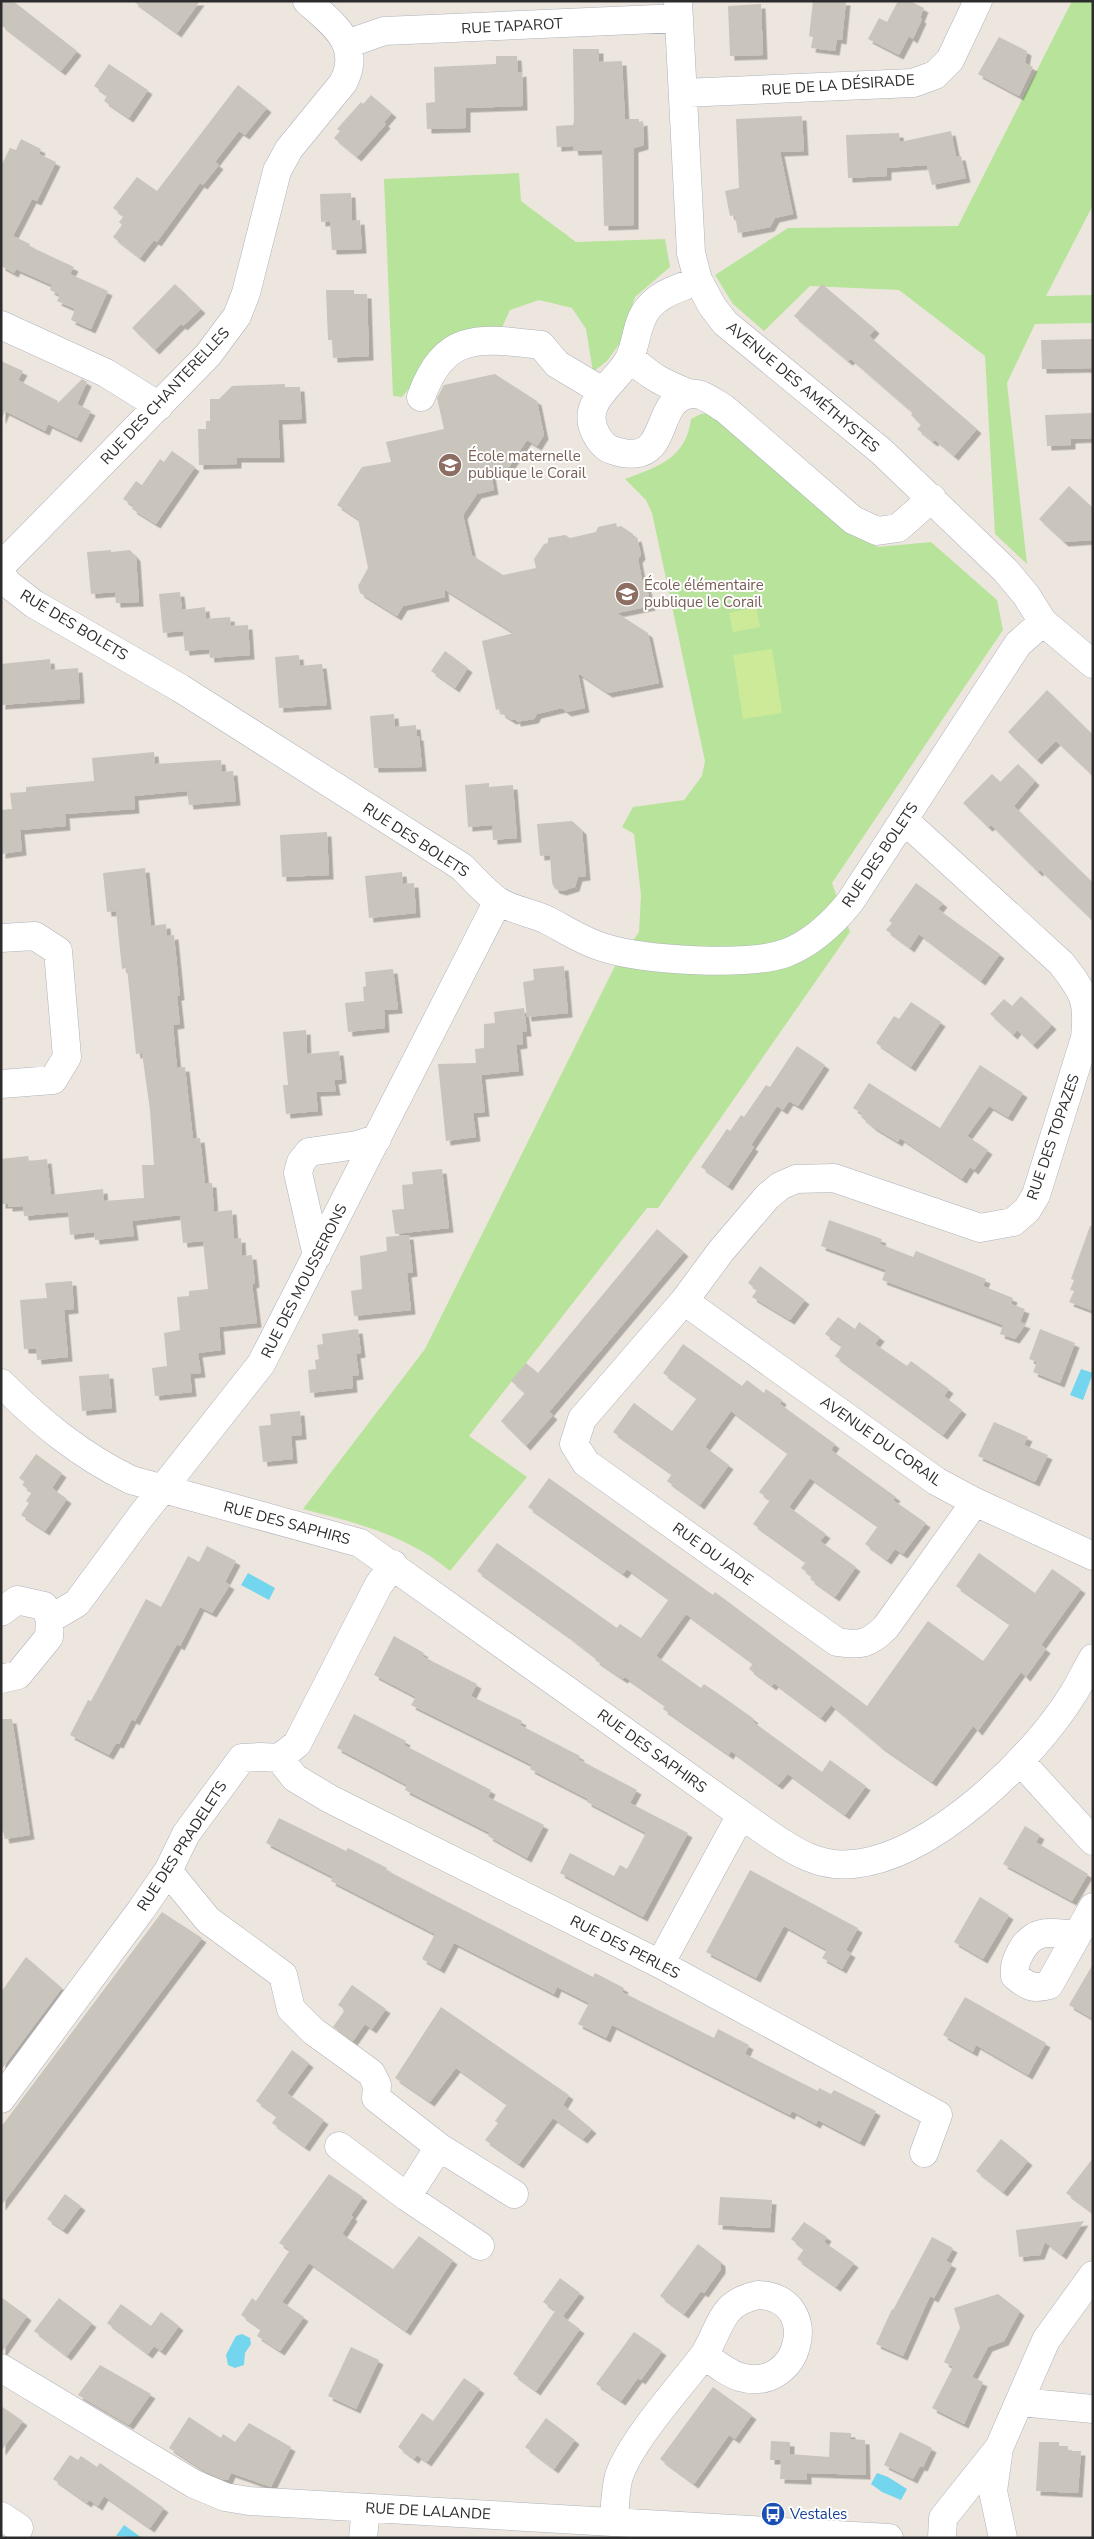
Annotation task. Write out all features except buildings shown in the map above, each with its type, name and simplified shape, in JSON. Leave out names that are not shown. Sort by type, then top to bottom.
[{"type":"street","name":"RUE DE LA DÉSIRADE","points":[[683,94],[913,83],[935,75],[950,60],[978,1]]},
{"type":"street","points":[[315,8],[343,36],[347,44]]},
{"type":"street","name":"AVENUE DES AMÉTHYSTES","points":[[678,10],[691,253],[698,280],[712,306],[742,339],[881,451],[932,498],[1005,570],[1026,595],[1043,622],[1093,664]]},
{"type":"street","name":"RUE TAPAROT","points":[[347,44],[384,31],[678,10]]},
{"type":"street","name":"RUE DES CHANTERELLES","points":[[1,566],[159,406],[224,336],[238,316],[255,262],[277,171],[289,149],[343,83],[350,65],[347,44]]},
{"type":"street","points":[[692,394],[679,399],[670,407],[656,441],[648,450],[636,454],[609,449],[599,439],[592,426],[592,410],[602,391],[622,370],[630,356],[647,309],[667,292],[698,280]]},
{"type":"street","points":[[1,324],[106,373],[159,406]]},
{"type":"street","points":[[421,398],[428,377],[447,352],[469,342],[487,340],[541,344],[558,364],[602,391]]},
{"type":"street","points":[[630,356],[648,374],[662,383],[706,398],[726,409],[853,520],[877,531],[898,528],[932,498]]},
{"type":"street","name":"RUE DES BOLETS","points":[[1,573],[7,583],[34,604],[180,688],[462,867],[498,901],[546,920],[582,940],[626,953],[658,957],[732,960],[764,958],[785,953],[806,943],[836,919],[850,902],[1018,644],[1043,622]]},
{"type":"street","name":"RUE DES TOPAZES","points":[[684,1301],[721,1251],[767,1197],[780,1186],[796,1179],[834,1178],[980,1228],[1013,1222],[1027,1210],[1036,1195],[1085,1038],[1088,1012],[1080,988],[1061,963],[904,820]]},
{"type":"street","name":"RUE DES MOUSSERONS","points":[[50,1619],[77,1603],[261,1364],[498,901]]},
{"type":"street","points":[[1,938],[35,936],[58,952],[67,1057],[53,1080],[1,1084]]},
{"type":"street","points":[[317,1256],[298,1173],[301,1162],[309,1152],[357,1145],[377,1139]]},
{"type":"street","name":"AVENUE DU CORAIL","points":[[684,1301],[936,1482],[1093,1556]]},
{"type":"street","name":"RUE DU JADE","points":[[684,1301],[582,1419],[574,1444],[578,1454],[586,1463],[837,1642],[856,1645],[873,1640],[880,1634],[975,1502]]},
{"type":"street","points":[[1,1383],[62,1439],[97,1464],[131,1480],[164,1488]]},
{"type":"street","name":"RUE DES SAPHIRS","points":[[164,1488],[241,1511],[360,1542],[799,1855],[825,1862],[852,1865],[882,1859],[908,1849],[938,1832],[1020,1761],[1072,1696],[1093,1658]]},
{"type":"street","points":[[279,1758],[297,1744],[378,1586],[393,1564]]},
{"type":"street","points":[[1,1612],[17,1600],[32,1602],[44,1606],[50,1619],[49,1637],[18,1675],[1,1680]]},
{"type":"street","name":"RUE DES PRADELETS","points":[[1,2099],[168,1871],[186,1834],[242,1758],[261,1756],[279,1758]]},
{"type":"street","name":"RUE DES PERLES","points":[[279,1758],[295,1778],[330,1799],[660,1964],[938,2115],[924,2153]]},
{"type":"street","points":[[1020,1761],[1093,1841]]},
{"type":"street","points":[[660,1964],[742,1815]]},
{"type":"street","points":[[168,1871],[208,1920],[283,1975],[291,2009],[313,2031],[371,2072],[377,2085],[376,2098],[440,2147],[514,2194]]},
{"type":"street","points":[[1076,1935],[1093,1907]]},
{"type":"street","points":[[339,2146],[407,2197],[480,2246]]},
{"type":"street","points":[[407,2197],[440,2147]]},
{"type":"street","points":[[942,2538],[943,2518],[999,2448],[1046,2340],[1093,2275]]},
{"type":"street","points":[[614,2522],[616,2492],[624,2464],[642,2436],[704,2355]]},
{"type":"street","name":"RUE DE LALANDE","points":[[1,2368],[194,2484],[225,2497],[249,2501],[889,2538]]},
{"type":"street","points":[[1020,2402],[1093,2409]]},
{"type":"street","points":[[999,2448],[994,2491],[1002,2538]]},
{"type":"street","points":[[363,2538],[366,2508]]},
{"type":"green space","points":[[1072,1],[1093,1],[1093,205],[1046,296],[1093,295],[1093,323],[1035,324],[1007,383],[1027,564],[995,534],[985,356],[899,290],[810,286],[764,331],[733,304],[715,275],[788,228],[958,226]]},
{"type":"green space","points":[[519,173],[521,201],[576,242],[665,239],[670,267],[635,297],[620,343],[607,361],[593,372],[586,329],[572,308],[539,300],[510,310],[499,334],[442,348],[402,397],[393,396],[384,179]]},
{"type":"green space","points":[[715,413],[848,532],[878,547],[931,542],[997,600],[1003,630],[832,883],[850,932],[658,1208],[647,1208],[469,1436],[527,1477],[450,1571],[417,1548],[399,1539],[342,1519],[303,1509],[425,1349],[614,968],[639,932],[641,895],[634,834],[622,827],[633,807],[684,800],[702,776],[705,761],[652,513],[646,500],[625,479],[659,465],[677,452],[688,432],[691,419],[701,414]]},
{"type":"green space","points":[[756,607],[760,627],[733,632],[729,613]]},
{"type":"green space","points":[[772,649],[782,713],[743,719],[733,655]]},
{"type":"water","points":[[1081,1369],[1093,1373],[1083,1400],[1070,1395]]},
{"type":"water","points":[[248,1573],[275,1588],[269,1600],[241,1585]]},
{"type":"water","points":[[242,2334],[250,2338],[251,2344],[245,2353],[244,2365],[235,2368],[228,2365],[226,2355],[236,2336]]},
{"type":"water","points":[[877,2473],[888,2477],[907,2489],[901,2500],[882,2492],[871,2484]]},
{"type":"water","points":[[124,2525],[142,2538],[116,2536]]},
{"type":"place","name":"École maternelle publique le Corail","points":[[450,465]]},
{"type":"place","name":"École élémentaire publique le Corail","points":[[627,594]]},
{"type":"place","name":"Vestales","points":[[773,2514]]}]
